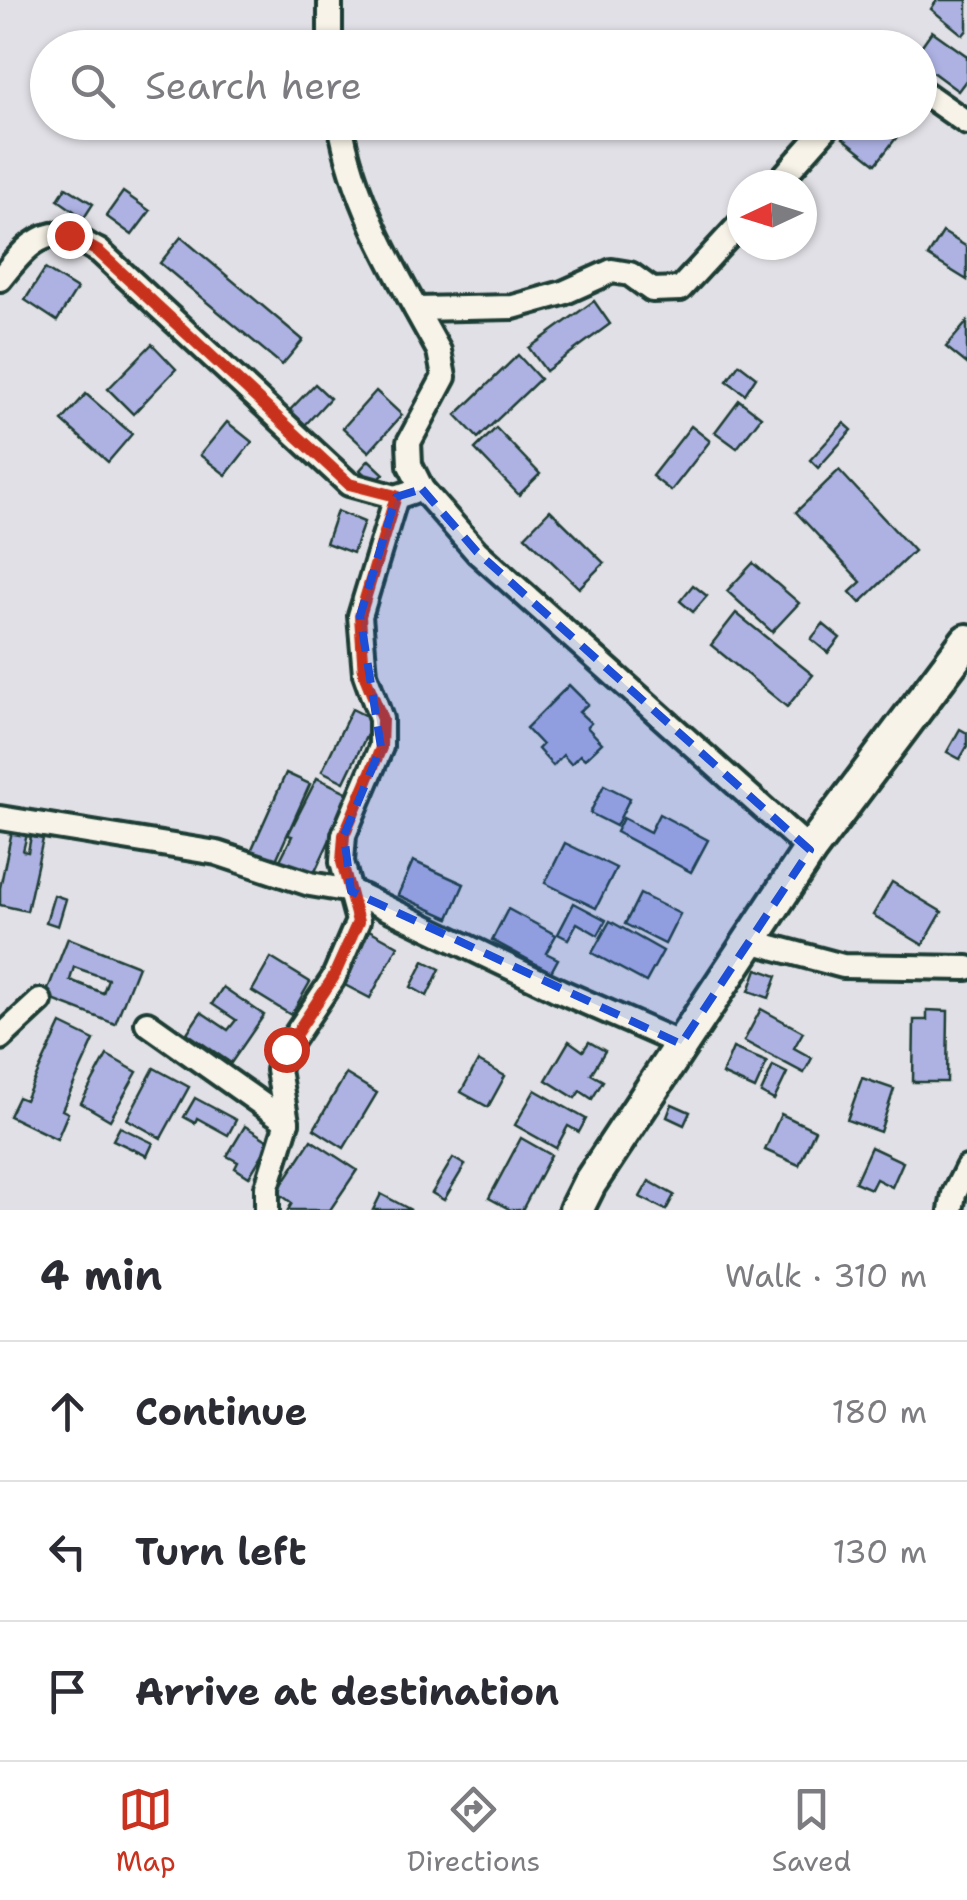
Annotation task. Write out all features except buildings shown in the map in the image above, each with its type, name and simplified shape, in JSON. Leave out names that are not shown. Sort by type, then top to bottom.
[{"type":"main road","points":[[576,1210],[810,850],[967,641]]},
{"type":"street","points":[[330,0],[330,30]]},
{"type":"street","points":[[937,102],[967,123]]},
{"type":"street","points":[[343,140],[364,205],[439,350],[444,377],[409,442],[410,465],[422,489],[478,552],[810,850]]},
{"type":"street","points":[[789,170],[816,140]]},
{"type":"street","points":[[0,279],[21,252],[43,237],[69,235],[99,252],[349,484],[396,496],[422,489]]},
{"type":"street","points":[[416,310],[512,307],[564,293],[612,271],[630,274],[652,290],[680,289],[727,238]]},
{"type":"street","points":[[267,1210],[267,1186],[287,1122],[278,1070],[286,1049],[333,978],[358,922],[342,862],[344,835],[381,748],[382,719],[364,674],[360,616],[396,496]]},
{"type":"street","points":[[0,818],[218,853],[310,884],[351,891],[560,992],[681,1044]]},
{"type":"street","points":[[358,922],[407,918]]},
{"type":"street","points":[[750,942],[843,966],[967,968]]},
{"type":"street","points":[[0,1038],[40,1001]]},
{"type":"street","points":[[146,1023],[287,1122]]},
{"type":"street","points":[[950,1210],[967,1168]]},
{"type":"highlighted area","points":[[422,489],[477,552],[810,850],[681,1044],[351,891],[344,835],[381,747],[360,616],[396,497]]},
{"type":"route","points":[[69,235],[99,252],[349,484],[396,496],[360,616],[364,674],[382,719],[381,748],[344,835],[342,862],[358,922],[333,978],[286,1049]]}]
